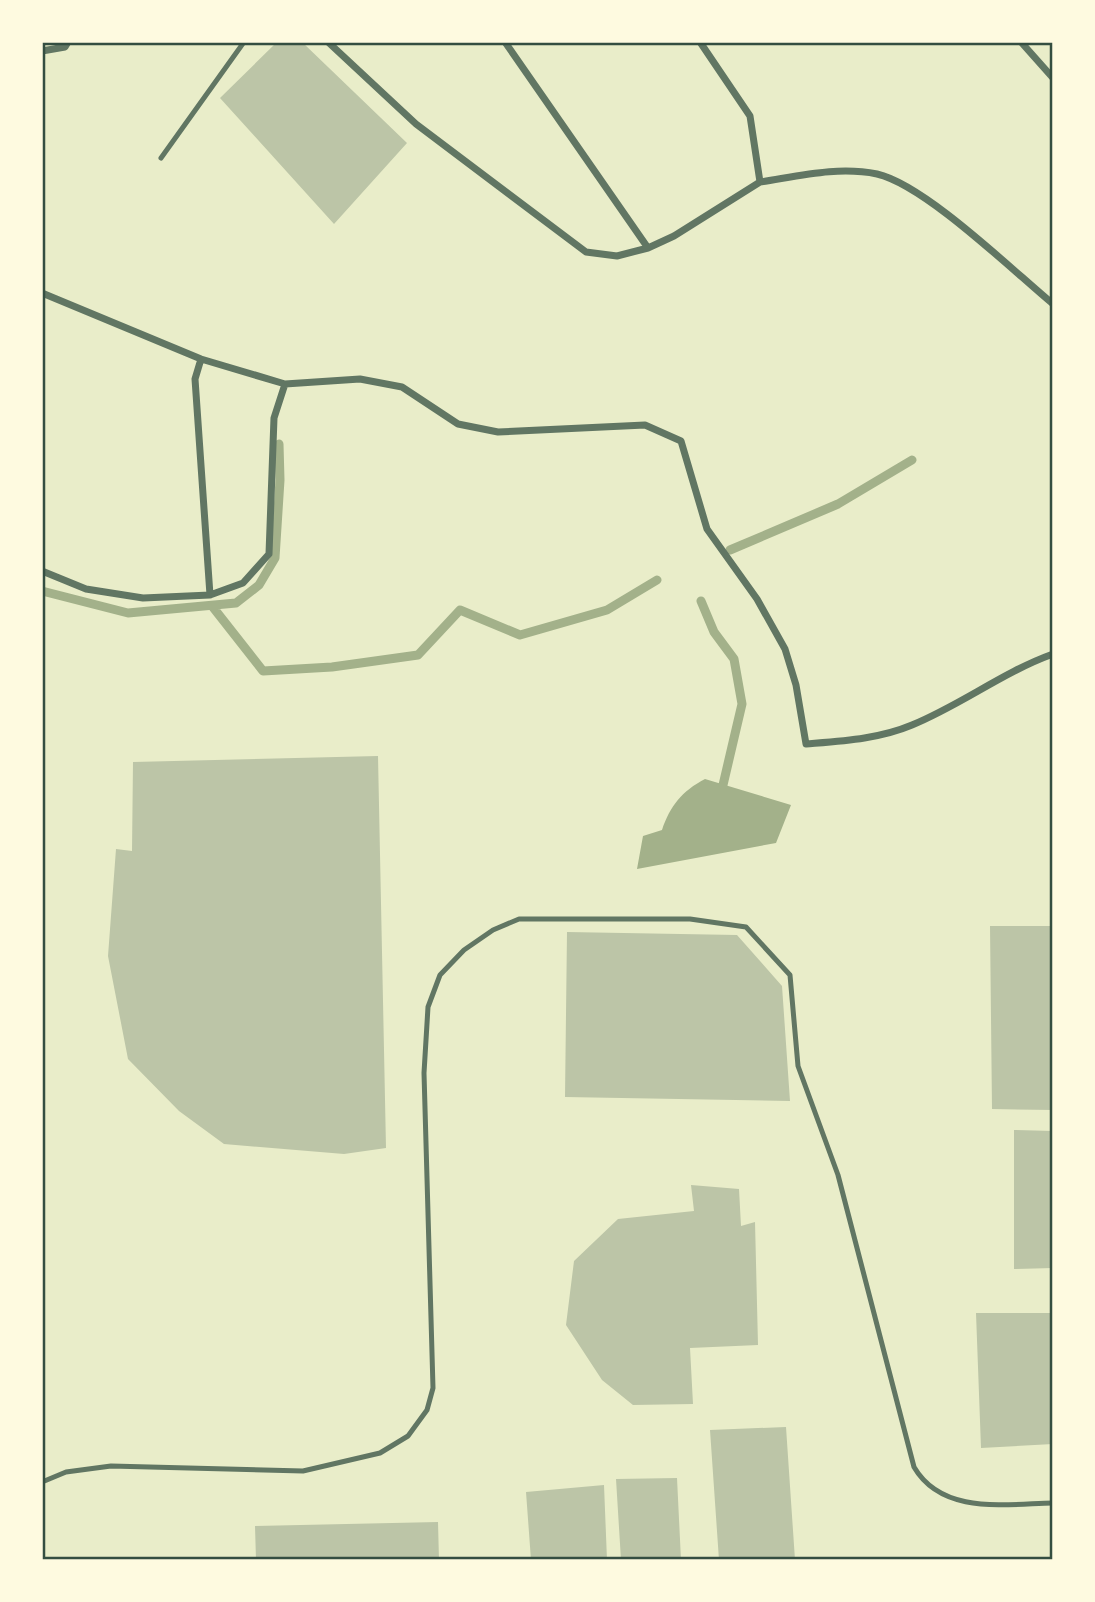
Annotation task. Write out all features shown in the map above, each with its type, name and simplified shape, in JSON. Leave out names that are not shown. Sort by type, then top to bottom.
[{"type":"street","points":[[42,51],[65,47],[68,42]]},
{"type":"street","points":[[328,42],[416,124],[586,252],[617,256],[648,248],[674,236],[760,182],[829,170],[877,174],[911,187],[1053,304]]},
{"type":"street","points":[[505,42],[648,248]]},
{"type":"street","points":[[701,42],[750,116],[760,182]]},
{"type":"street","points":[[1021,42],[1053,78]]},
{"type":"street","points":[[42,293],[201,359],[285,384],[360,379],[402,387],[458,424],[498,432],[645,425],[681,441],[707,529],[757,599],[785,649],[796,685],[806,744],[869,738],[912,725],[1021,665],[1053,654]]},
{"type":"street","points":[[201,359],[195,379],[210,595]]},
{"type":"street","points":[[42,571],[86,589],[143,598],[210,595],[243,583],[269,554],[274,418],[285,384]]},
{"type":"lane","points":[[162,158],[244,42]]},
{"type":"lane","points":[[42,1482],[66,1472],[111,1466],[303,1471],[380,1453],[408,1436],[427,1410],[433,1388],[424,1073],[428,1007],[440,975],[464,950],[493,930],[519,919],[690,919],[746,927],[790,975],[798,1066],[838,1175],[914,1467],[922,1482],[941,1494],[972,1505],[1053,1503]]},
{"type":"shaded area","points":[[705,779],[791,805],[776,843],[637,869],[643,836],[662,830],[678,800]]},
{"type":"building","points":[[277,42],[302,42],[407,143],[334,224],[220,98]]},
{"type":"building","points":[[378,756],[386,1148],[344,1154],[224,1144],[179,1111],[128,1059],[108,956],[116,849],[132,851],[133,762]]},
{"type":"building","points":[[990,926],[1053,926],[1053,1110],[992,1109]]},
{"type":"building","points":[[567,932],[737,935],[782,986],[790,1101],[565,1097]]},
{"type":"building","points":[[1014,1130],[1053,1131],[1053,1268],[1014,1269]]},
{"type":"building","points":[[691,1185],[739,1189],[741,1226],[755,1222],[758,1345],[690,1348],[693,1404],[633,1405],[602,1380],[566,1325],[574,1261],[618,1219],[694,1211]]},
{"type":"building","points":[[976,1313],[1053,1313],[1053,1444],[981,1448]]},
{"type":"building","points":[[786,1427],[795,1560],[719,1560],[710,1430]]},
{"type":"building","points":[[677,1478],[681,1560],[621,1560],[616,1479]]},
{"type":"building","points":[[604,1485],[607,1560],[531,1560],[526,1492]]},
{"type":"building","points":[[438,1522],[439,1560],[256,1560],[255,1526]]},
{"type":"waterway","points":[[42,591],[128,613],[236,603],[259,585],[275,558],[280,480],[279,444]]},
{"type":"waterway","points":[[730,550],[838,504],[912,460]]},
{"type":"waterway","points":[[212,606],[263,671],[332,667],[418,655],[460,610],[520,635],[607,610],[657,580]]},
{"type":"waterway","points":[[701,601],[714,632],[734,659],[742,704],[723,785]]}]
